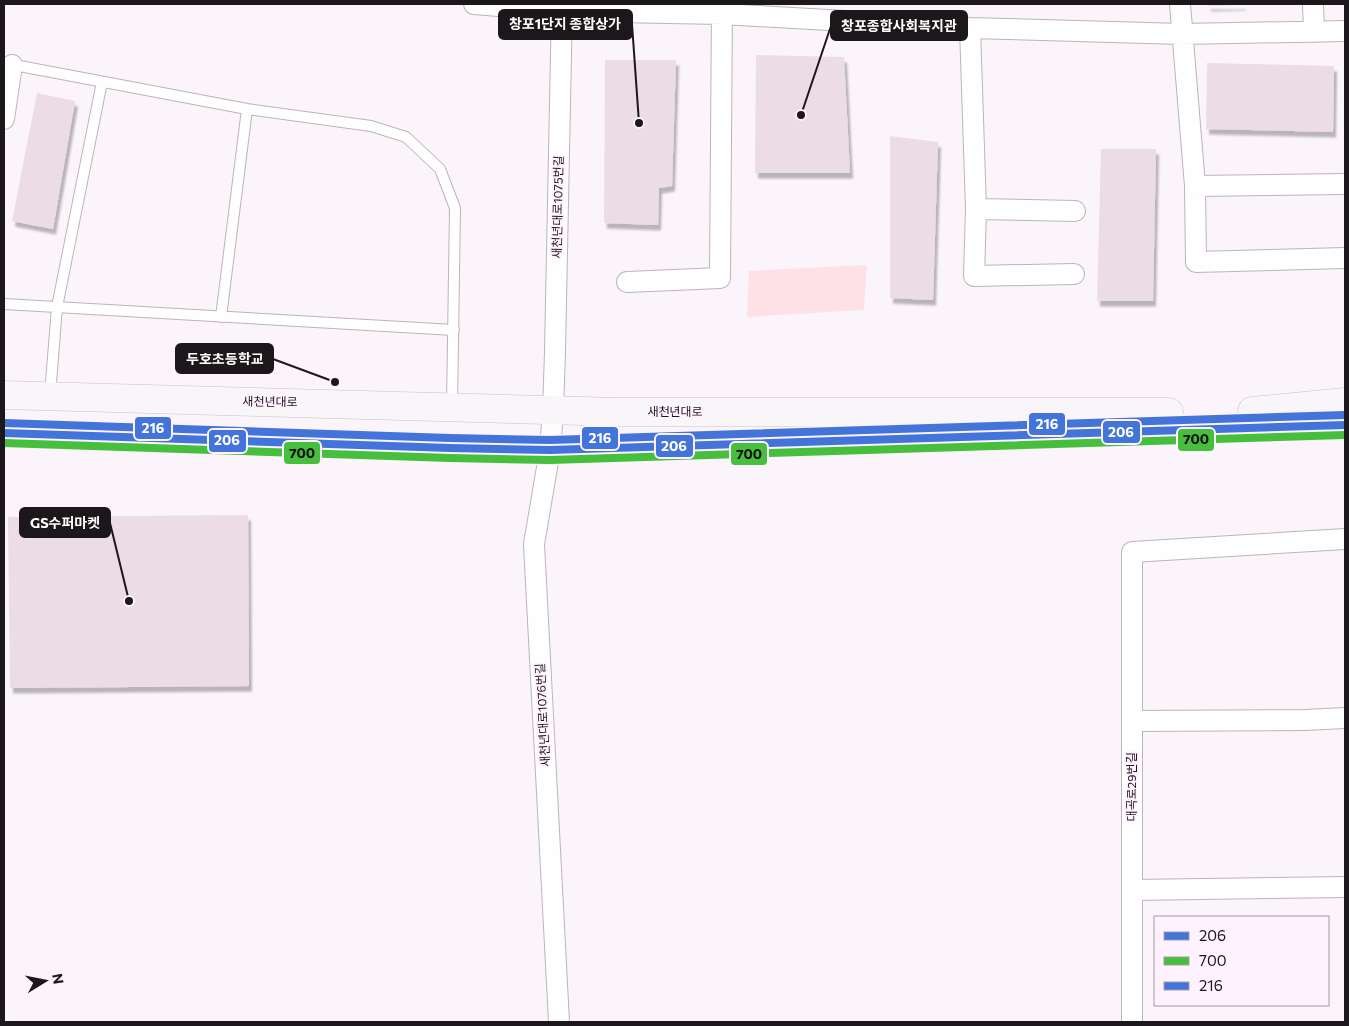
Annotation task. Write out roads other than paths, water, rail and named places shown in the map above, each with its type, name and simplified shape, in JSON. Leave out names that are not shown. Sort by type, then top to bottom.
[{"type":"main road","name":"새천년대로","points":[[4,395],[619,412],[1231,412],[1345,402]]},
{"type":"main road","points":[[4,433],[550,450],[1345,425]]},
{"type":"street","points":[[474,4],[562,8],[722,9],[970,28],[1182,34],[1345,31]]},
{"type":"street","points":[[1180,4],[1195,186],[1196,262],[1345,258]]},
{"type":"street","points":[[1313,4],[1314,32]]},
{"type":"street","name":"새천년대로1075번길","points":[[552,410],[556,352],[562,8]]},
{"type":"street","points":[[627,282],[720,278],[722,9]]},
{"type":"street","points":[[970,28],[976,209],[974,276],[1074,274]]},
{"type":"street","points":[[4,118],[8,64]]},
{"type":"street","points":[[1195,186],[1345,184]]},
{"type":"street","points":[[976,209],[1075,211]]},
{"type":"street","name":"새천년대로1076번길","points":[[552,410],[550,450],[534,544],[559,1022]]},
{"type":"street","name":"대곡로29번길","points":[[1132,1022],[1132,552],[1345,539]]},
{"type":"street","points":[[1132,721],[1345,718]]},
{"type":"street","points":[[1132,890],[1345,887]]},
{"type":"lane","points":[[8,64],[246,108],[371,126],[406,137],[440,168],[455,208],[452,407]]},
{"type":"lane","points":[[50,396],[57,307],[102,82]]},
{"type":"lane","points":[[221,317],[246,108]]},
{"type":"lane","points":[[4,304],[454,330]]},
{"type":"place","name":"창포종합사회복지관","points":[[801,115]]},
{"type":"place","name":"창포1단지 종합상가","points":[[639,123]]},
{"type":"place","name":"두호초등학교","points":[[335,382]]},
{"type":"place","name":"GS수퍼마켓","points":[[129,601]]}]
